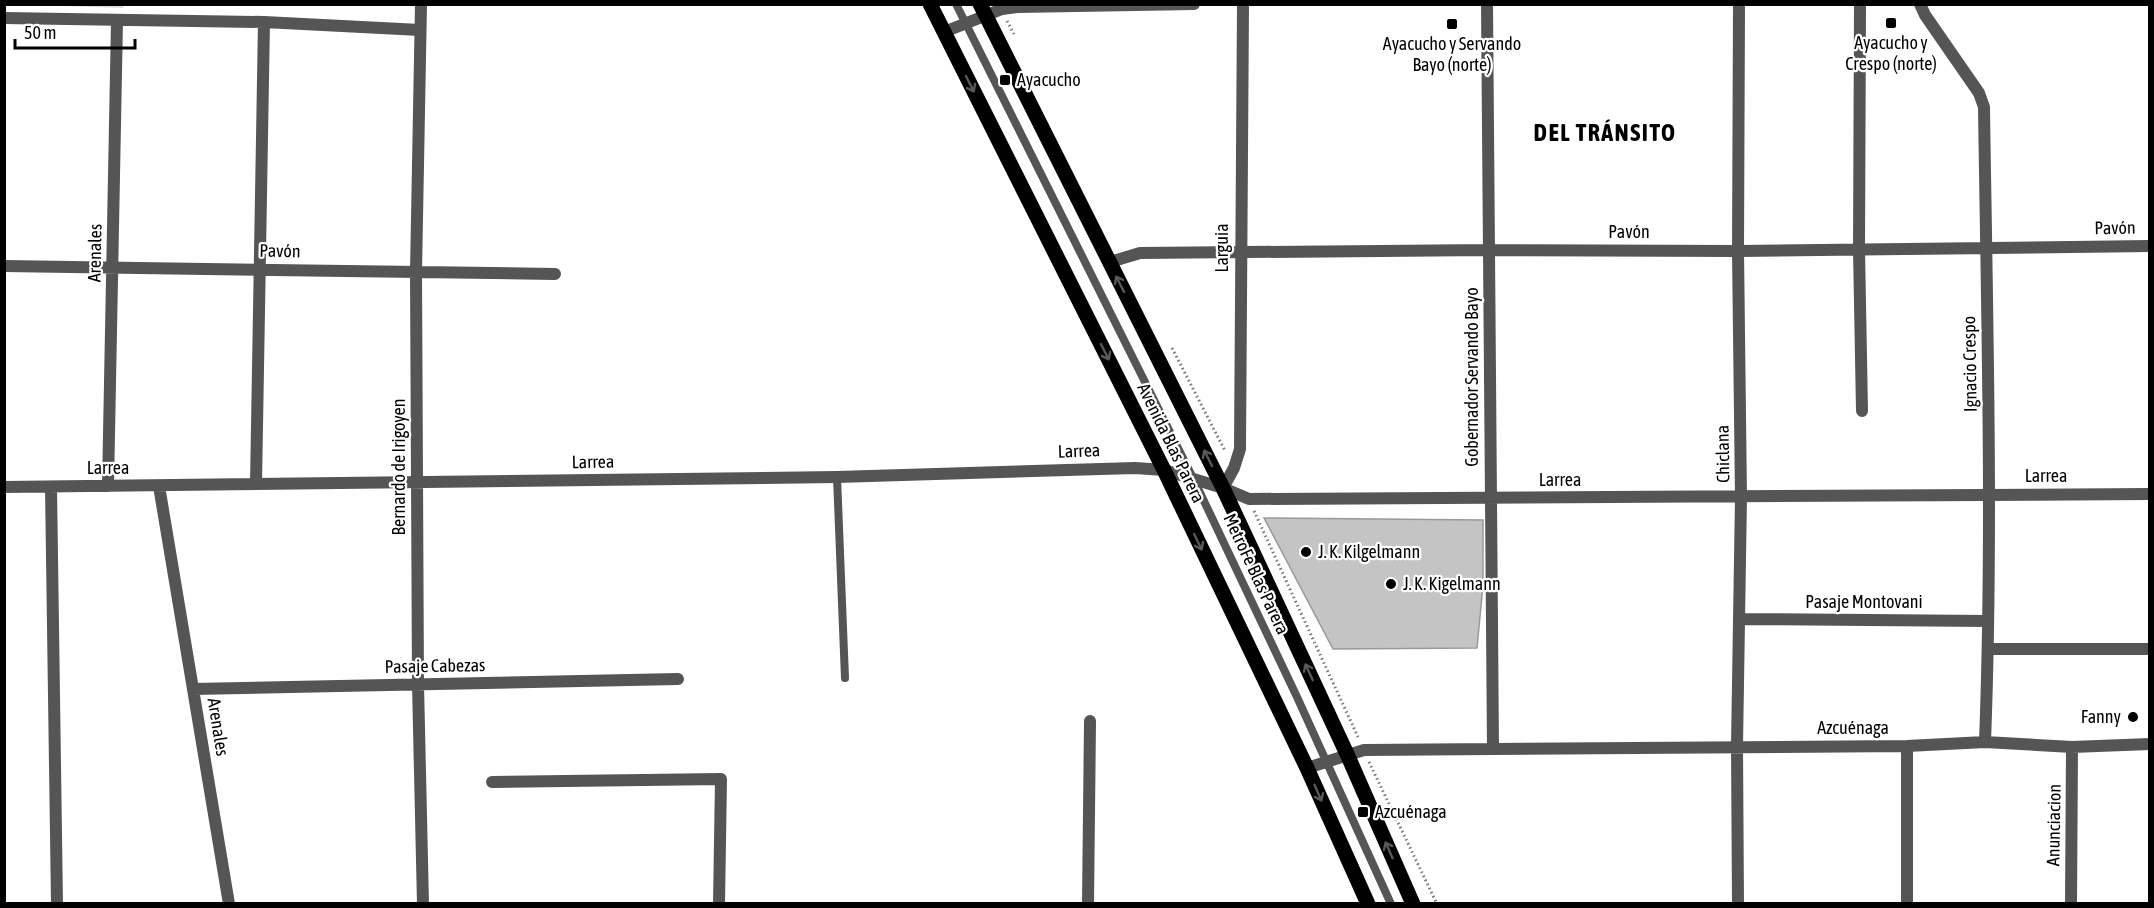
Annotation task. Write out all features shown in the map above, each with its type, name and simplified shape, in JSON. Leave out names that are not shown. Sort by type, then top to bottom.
[{"type":"main road","name":"Avenida Blas Parera","points":[[930,4],[1164,470],[1307,768],[1368,903]]},
{"type":"main road","name":"Avenida Blas Parera","points":[[983,10],[1223,488],[1347,754],[1413,903]]},
{"type":"street","name":"Bernardo de Irigoyen","points":[[421,4],[416,272],[418,684],[423,903]]},
{"type":"street","points":[[944,32],[983,10],[1017,7],[1194,4]]},
{"type":"street","name":"Larguia","points":[[1223,488],[1234,468],[1240,449],[1243,4]]},
{"type":"street","name":"Gobernador Servando Bayo","points":[[1487,4],[1493,749]]},
{"type":"street","name":"Chiclana","points":[[1738,903],[1737,746],[1741,497],[1738,250],[1739,4]]},
{"type":"street","points":[[1860,4],[1859,249],[1862,411]]},
{"type":"street","name":"Ignacio Crespo","points":[[1920,4],[1925,15],[1979,93],[1984,107],[1989,495],[1989,649],[1985,742]]},
{"type":"street","points":[[4,18],[264,22],[420,30]]},
{"type":"street","name":"Arenales","points":[[108,486],[117,21]]},
{"type":"street","points":[[256,484],[264,22]]},
{"type":"street","name":"Pavón","points":[[1110,262],[1140,253],[2150,246]]},
{"type":"street","name":"Pavón","points":[[4,266],[555,274]]},
{"type":"street","name":"Larrea","points":[[4,487],[837,477],[1134,468],[1164,470],[1223,488],[1249,499],[2150,494]]},
{"type":"street","points":[[51,486],[57,903]]},
{"type":"street","name":"Arenales","points":[[159,486],[229,903]]},
{"type":"street","name":"Pasaje Montovani","points":[[1739,619],[1988,621]]},
{"type":"street","points":[[1989,649],[2150,649]]},
{"type":"street","name":"Pasaje Cabezas","points":[[194,689],[678,679]]},
{"type":"street","points":[[1088,903],[1090,721]]},
{"type":"street","name":"Azcuénaga","points":[[1307,768],[1364,750],[1907,746],[1985,742],[2072,747],[2150,744]]},
{"type":"street","points":[[1907,746],[1907,903]]},
{"type":"street","name":"Anunciacion","points":[[2071,903],[2072,747]]},
{"type":"street","points":[[492,782],[721,779],[719,903]]},
{"type":"lane","name":"MetroFe Blas Parera","points":[[956,4],[1194,480],[1391,903]]},
{"type":"lane","points":[[837,477],[845,678]]},
{"type":"shaded area","points":[[5,4],[124,4],[124,5],[123,8]]},
{"type":"building","name":"J. K. Kigelmann","points":[[1264,518],[1483,520],[1483,585],[1477,648],[1333,649]]},
{"type":"place","name":"Ayacucho y Crespo (norte)","points":[[1891,23]]},
{"type":"place","name":"Ayacucho y Servando Bayo (norte)","points":[[1452,24]]},
{"type":"place","name":"Ayacucho","points":[[1005,80]]},
{"type":"place","name":"J. K. Kilgelmann","points":[[1306,552]]},
{"type":"place","name":"J. K. Kigelmann","points":[[1391,584]]},
{"type":"place","name":"Fanny","points":[[2133,717]]},
{"type":"place","name":"Azcuénaga","points":[[1363,812]]},
{"type":"district","name":"DEL TRÁNSITO","points":[[1605,133]]}]
